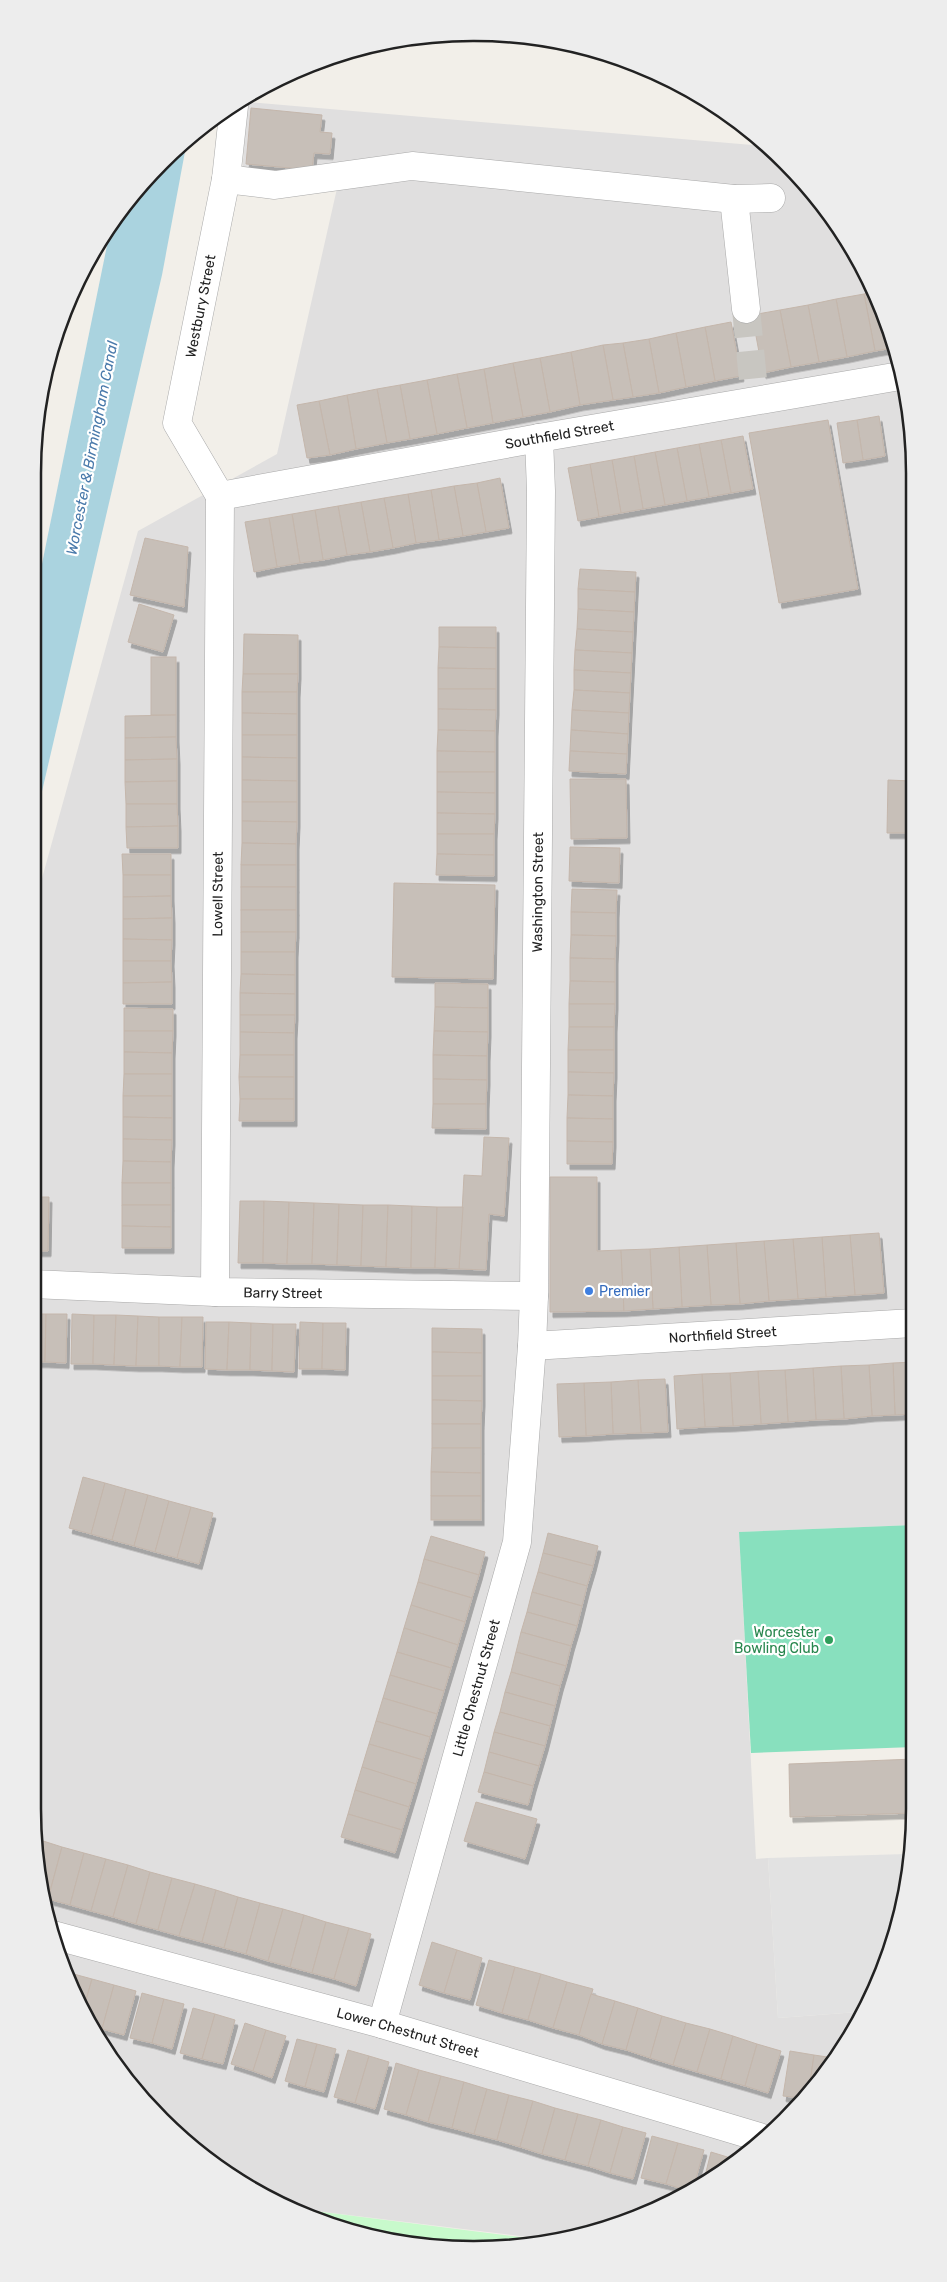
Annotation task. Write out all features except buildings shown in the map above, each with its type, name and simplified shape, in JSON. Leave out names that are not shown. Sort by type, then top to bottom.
[{"type":"street","name":"Westbury Street","points":[[220,496],[177,423],[226,179],[233,114]]},
{"type":"street","points":[[226,179],[275,185],[412,166],[734,199],[771,198]]},
{"type":"street","points":[[734,199],[746,309]]},
{"type":"street","name":"Southfield Street","points":[[220,496],[539,438],[754,391],[894,377]]},
{"type":"street","name":"Washington Street","points":[[532,1346],[541,491],[539,438]]},
{"type":"street","name":"Lowell Street","points":[[215,1292],[220,496]]},
{"type":"street","name":"Barry Street","points":[[41,1284],[215,1292],[534,1296]]},
{"type":"street","name":"Northfield Street","points":[[532,1346],[906,1323]]},
{"type":"street","name":"Little Chestnut Street","points":[[382,2024],[517,1542],[532,1346]]},
{"type":"street","name":"Lower Chestnut Street","points":[[61,1937],[382,2024],[755,2136]]},
{"type":"shaded area","points":[[252,102],[754,145],[798,188],[833,233],[848,257],[873,308],[883,335],[891,362],[902,417],[906,474],[906,1525],[739,1532],[756,1859],[768,1858],[778,2018],[855,2012],[833,2049],[798,2094],[759,2133],[714,2168],[690,2183],[639,2208],[585,2226],[530,2237],[316,2211],[257,2183],[210,2151],[188,2133],[149,2094],[114,2049],[99,2025],[74,1974],[64,1947],[56,1920],[45,1865],[41,1808],[41,882],[138,531],[277,454],[338,184],[242,175],[247,105]]},
{"type":"shaded area","points":[[903,1854],[897,1893],[883,1947],[873,1974],[855,2012],[778,2018],[768,1858]]},
{"type":"green space","name":"Worcester Bowling Club","points":[[906,1525],[906,1747],[751,1753],[739,1532]]},
{"type":"green space","points":[[317,2211],[524,2238],[474,2241],[417,2237],[362,2226]]},
{"type":"water","name":"Worcester & Birmingham Canal","points":[[185,152],[162,275],[41,796],[41,569],[107,244],[149,188]]},
{"type":"tunnel","points":[[746,309],[753,380]]},
{"type":"place","name":"Premier","points":[[589,1291]]},
{"type":"place","name":"Worcester Bowling Club","points":[[829,1640]]}]
